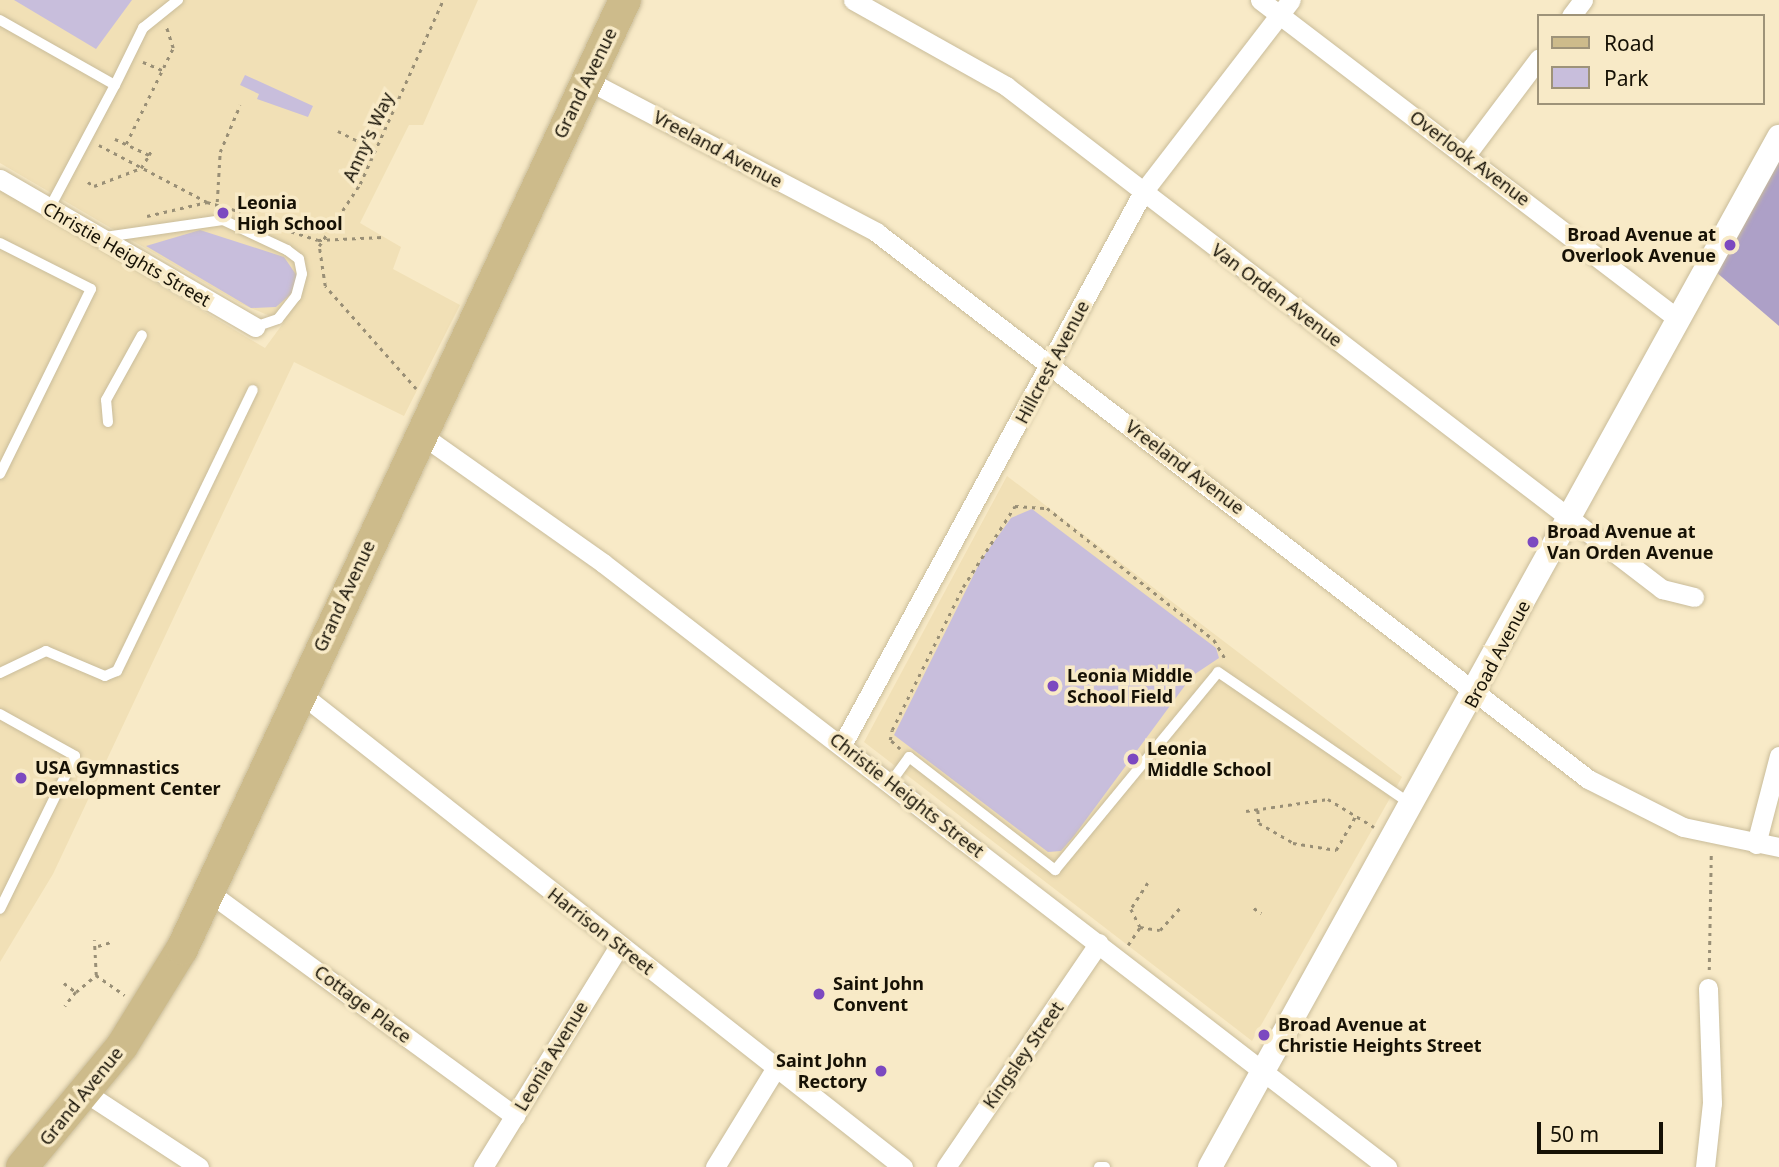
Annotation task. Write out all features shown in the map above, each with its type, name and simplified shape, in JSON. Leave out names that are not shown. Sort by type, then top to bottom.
[{"type":"main road","name":"Grand Avenue","points":[[22,1167],[86,1093],[146,1009],[210,893],[299,693],[625,0]]},
{"type":"street","name":"Van Orden Avenue","points":[[853,0],[1006,86],[1661,589],[1694,597]]},
{"type":"street","name":"Overlook Avenue","points":[[1260,0],[1286,7],[1466,155],[1678,319]]},
{"type":"street","name":"Hillcrest Avenue","points":[[842,745],[1143,192],[1286,7]]},
{"type":"street","points":[[1466,155],[1538,59]]},
{"type":"street","name":"Vreeland Avenue","points":[[587,80],[876,232],[1620,799],[1711,834],[1779,847]]},
{"type":"street","name":"Broad Avenue","points":[[1210,1167],[1478,690],[1779,137]]},
{"type":"street","name":"Christie Heights Street","points":[[0,179],[49,210],[101,237],[255,327]]},
{"type":"street","name":"Christie Heights Street","points":[[426,420],[1387,1167]]},
{"type":"street","name":"Harrison Street","points":[[299,693],[903,1167]]},
{"type":"street","points":[[1756,844],[1779,756]]},
{"type":"street","name":"Cottage Place","points":[[210,893],[515,1116]]},
{"type":"street","name":"Kingsley Street","points":[[946,1167],[1099,943]]},
{"type":"street","name":"Leonia Avenue","points":[[484,1167],[620,946]]},
{"type":"street","points":[[1705,1167],[1712,1103],[1708,988]]},
{"type":"street","points":[[715,1167],[775,1069]]},
{"type":"street","points":[[86,1093],[199,1167]]},
{"type":"lane","points":[[49,210],[129,56],[159,10],[178,0]]},
{"type":"lane","points":[[0,20],[115,85]]},
{"type":"lane","points":[[101,237],[223,220],[287,250],[299,259],[302,274],[296,296],[278,319],[255,327]]},
{"type":"lane","points":[[0,243],[92,289],[0,474]]},
{"type":"lane","points":[[108,422],[106,400],[142,335]]},
{"type":"lane","points":[[0,673],[46,651],[105,676],[117,671],[253,390]]},
{"type":"lane","points":[[891,782],[909,757],[1055,870],[1209,679],[1226,674],[1412,805]]},
{"type":"lane","points":[[0,714],[75,756],[0,909]]},
{"type":"path","name":"Anny's Way","points":[[426,420],[335,299],[318,268],[319,246],[376,150],[443,0]]},
{"type":"path","points":[[126,144],[173,48],[159,10]]},
{"type":"path","points":[[129,56],[162,71]]},
{"type":"path","points":[[217,202],[220,152],[240,105]]},
{"type":"path","points":[[338,131],[376,150]]},
{"type":"path","points":[[86,139],[207,202]]},
{"type":"path","points":[[89,182],[94,186],[141,169],[150,153],[115,139]]},
{"type":"path","points":[[909,757],[890,740],[892,730],[963,587],[1015,506],[1047,509],[1214,640],[1222,649],[1226,674]]},
{"type":"path","points":[[1246,811],[1328,799],[1394,839]]},
{"type":"path","points":[[1258,810],[1259,823],[1293,844],[1336,850],[1356,816]]},
{"type":"path","points":[[1708,988],[1711,834]]},
{"type":"path","points":[[1140,927],[1131,909],[1148,883]]},
{"type":"path","points":[[1140,927],[1160,930],[1180,908]]},
{"type":"path","points":[[1254,908],[1261,913]]},
{"type":"path","points":[[1119,959],[1140,927]]},
{"type":"path","points":[[65,1006],[76,992],[96,975],[98,946],[94,940]]},
{"type":"path","points":[[98,946],[111,942]]},
{"type":"path","points":[[96,975],[146,1009]]},
{"type":"path","points":[[64,983],[76,992]]},
{"type":"shaded area","points":[[0,0],[478,0],[423,125],[409,125],[360,223],[401,247],[393,269],[460,305],[404,416],[294,362],[53,874],[0,962],[0,190],[265,348],[284,322],[239,303],[0,163]]},
{"type":"shaded area","points":[[1779,137],[1779,326],[1709,266]]},
{"type":"shaded area","name":"Leonia Middle School","points":[[1007,476],[1402,777],[1252,1041],[864,742]]},
{"type":"green space","points":[[14,0],[132,0],[96,49]]},
{"type":"green space","points":[[245,75],[313,106],[308,117],[257,99],[259,94],[240,85]]},
{"type":"green space","points":[[200,230],[284,257],[297,276],[291,294],[276,307],[251,308],[146,246]]},
{"type":"green space","name":"Leonia Middle School Field","points":[[1032,509],[1216,648],[1219,658],[1192,676],[1061,851],[1048,852],[894,735],[981,560],[1011,518]]},
{"type":"place","name":"Leonia High School","points":[[223,213]]},
{"type":"place","name":"Broad Avenue at Overlook Avenue","points":[[1730,245]]},
{"type":"place","name":"Broad Avenue at Van Orden Avenue","points":[[1533,542]]},
{"type":"place","name":"Leonia Middle School Field","points":[[1053,686]]},
{"type":"place","name":"Leonia Middle School","points":[[1133,759]]},
{"type":"place","name":"USA Gymnastics Development Center","points":[[21,778]]},
{"type":"place","name":"Saint John Convent","points":[[819,994]]},
{"type":"place","name":"Broad Avenue at Christie Heights Street","points":[[1264,1035]]},
{"type":"place","name":"Saint John Rectory","points":[[881,1071]]}]
